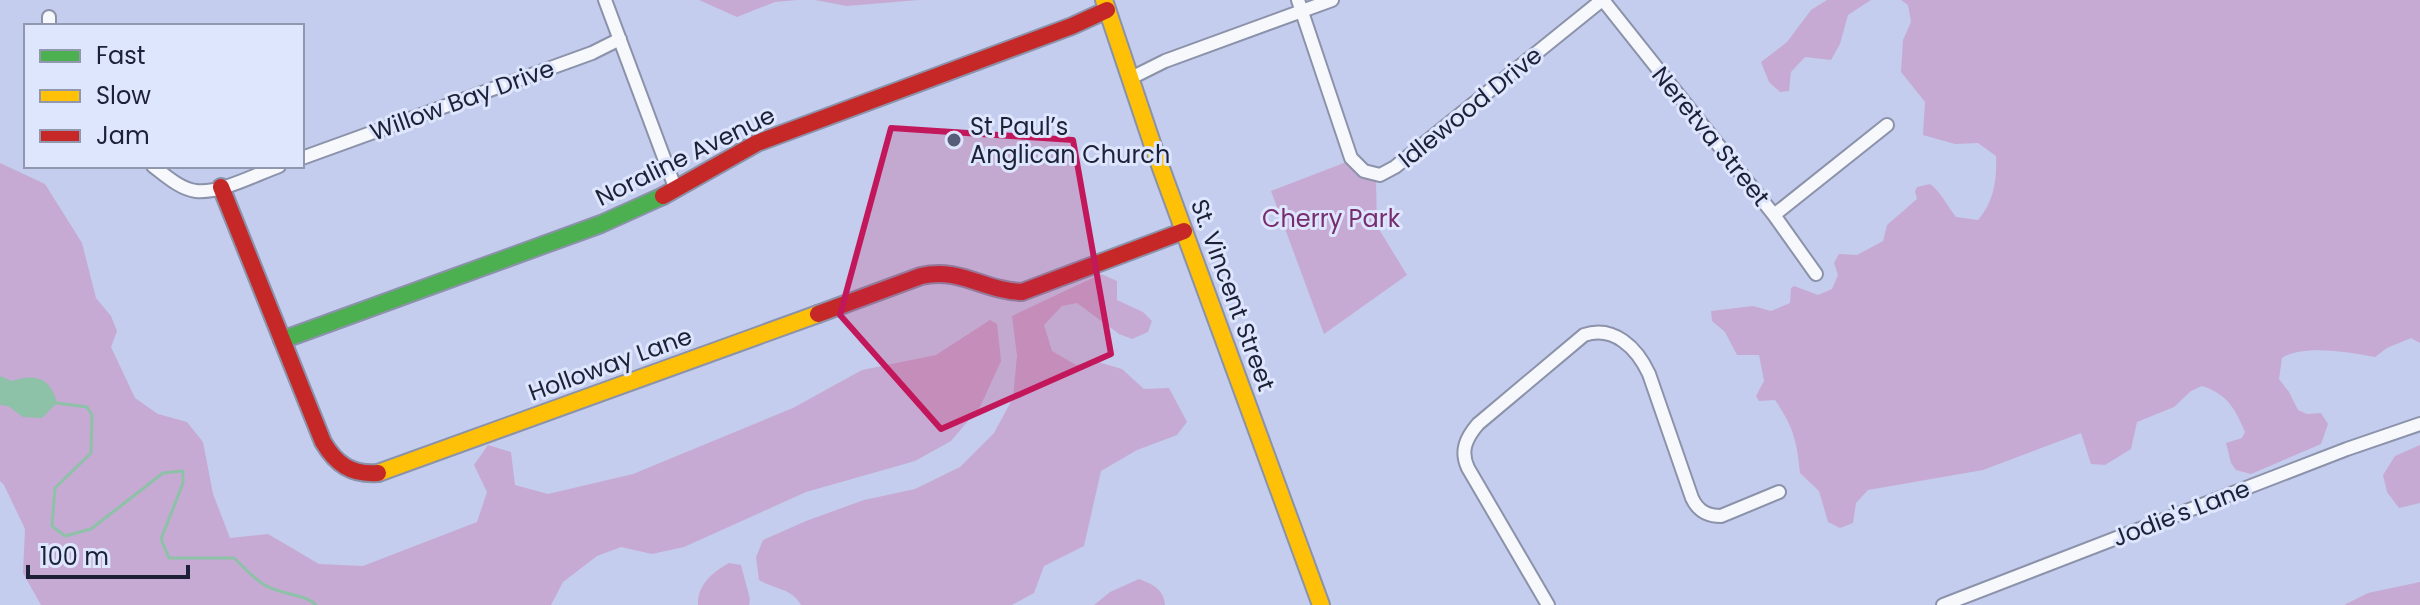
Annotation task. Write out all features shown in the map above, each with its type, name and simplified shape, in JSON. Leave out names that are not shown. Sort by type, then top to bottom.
[{"type":"street","points":[[605,0],[676,190]]},
{"type":"street","points":[[1131,78],[1300,6],[1332,0]]},
{"type":"street","name":"Idlewood Drive","points":[[1300,6],[1347,150],[1357,166],[1380,175],[1395,167],[1603,0]]},
{"type":"street","name":"Neretva Street","points":[[1603,0],[1774,215],[1816,274]]},
{"type":"street","name":"St. Vincent Street","points":[[1106,5],[1184,231],[1321,605]]},
{"type":"street","name":"Noraline Avenue","points":[[282,340],[601,224],[676,190],[757,143],[1072,26],[1106,5]]},
{"type":"street","name":"Willow Bay Drive","points":[[304,157],[592,53],[620,39]]},
{"type":"street","points":[[1774,215],[1887,125]]},
{"type":"street","points":[[156,168],[196,191],[221,187],[273,168]]},
{"type":"street","name":"Holloway Lane","points":[[221,187],[323,442],[334,460],[354,472],[377,474],[921,276],[947,273],[994,290],[1022,292],[1184,231]]},
{"type":"street","points":[[1548,605],[1468,468],[1464,449],[1469,435],[1478,424],[1584,335],[1599,332],[1615,336],[1639,355],[1649,374],[1692,498],[1700,510],[1721,516],[1779,492]]},
{"type":"street","name":"Jodie's Lane","points":[[1943,605],[2347,449],[2420,424]]},
{"type":"highlighted area","points":[[891,128],[1073,140],[1111,354],[941,429],[840,315]]},
{"type":"green space","points":[[699,0],[797,0],[775,2],[737,17]]},
{"type":"green space","points":[[815,0],[919,0],[847,6]]},
{"type":"green space","points":[[1827,0],[1871,0],[1848,15],[1840,44],[1831,60],[1805,57],[1791,72],[1789,91],[1780,92],[1769,82],[1761,62],[1787,42],[1811,10]]},
{"type":"green space","points":[[1901,0],[2420,0],[2420,343],[2411,338],[2375,357],[2314,350],[2282,358],[2279,379],[2298,410],[2307,414],[2321,413],[2328,424],[2321,444],[2251,474],[2236,470],[2226,443],[2242,438],[2245,432],[2238,416],[2224,398],[2202,386],[2191,391],[2174,407],[2137,422],[2131,449],[2105,465],[2091,464],[2081,433],[1983,470],[1868,490],[1856,503],[1853,523],[1840,528],[1828,522],[1819,491],[1800,473],[1796,443],[1786,418],[1775,400],[1759,401],[1756,396],[1764,381],[1759,355],[1737,355],[1725,332],[1712,321],[1711,311],[1753,306],[1771,311],[1790,303],[1791,288],[1794,286],[1818,295],[1832,289],[1838,275],[1834,263],[1839,254],[1857,255],[1883,241],[1887,225],[1917,199],[1917,187],[1930,184],[1956,217],[1978,220],[1988,206],[1996,174],[1996,156],[1978,143],[1955,144],[1923,135],[1925,102],[1901,72],[1903,40],[1911,22],[1908,5]]},
{"type":"green space","name":"Cherry Park","points":[[1349,161],[1360,175],[1376,181],[1377,226],[1407,275],[1324,334],[1271,191]]},
{"type":"green space","points":[[0,163],[45,184],[82,243],[96,298],[111,316],[117,331],[111,347],[135,398],[158,414],[187,422],[203,442],[213,494],[230,538],[268,534],[319,564],[363,566],[477,522],[487,492],[474,465],[488,445],[511,452],[515,485],[548,494],[633,474],[793,408],[862,370],[936,355],[990,320],[997,324],[1001,361],[980,407],[951,441],[915,461],[806,492],[684,547],[652,554],[621,547],[597,556],[563,582],[551,605],[41,605],[23,573],[25,529],[0,481]]},
{"type":"green space","points":[[1101,274],[1117,281],[1117,300],[1143,312],[1152,321],[1148,332],[1132,339],[1119,334],[1077,303],[1062,306],[1044,325],[1052,351],[1076,365],[1098,362],[1122,369],[1144,389],[1169,388],[1187,422],[1177,435],[1137,450],[1101,471],[1084,546],[1044,566],[1034,593],[1012,605],[801,605],[788,592],[759,580],[756,557],[763,540],[864,500],[915,489],[960,467],[994,433],[1013,398],[1017,356],[1012,316]]},
{"type":"green space","points":[[2420,445],[2420,503],[2399,508],[2387,492],[2383,475],[2395,456]]},
{"type":"green space","points":[[729,563],[741,565],[749,605],[698,605],[700,591],[707,580]]},
{"type":"green space","points":[[1139,579],[1160,591],[1165,605],[1094,605],[1110,592]]},
{"type":"green space","points":[[2420,582],[2420,605],[2344,605],[2368,593]]},
{"type":"shaded area","points":[[0,376],[12,381],[28,378],[41,380],[51,388],[57,403],[42,418],[23,417],[8,406],[0,405]]},
{"type":"waterway","points":[[57,403],[87,407],[92,415],[91,453],[55,488],[52,526],[65,536],[91,529],[163,473],[183,471],[183,483],[161,539],[169,558],[234,558],[263,584],[305,598],[316,605]]},
{"type":"traffic: fast","points":[[282,340],[601,224],[663,196]]},
{"type":"traffic: slow","points":[[1104,0],[1154,149],[1321,605]]},
{"type":"traffic: slow","points":[[378,473],[818,314]]},
{"type":"traffic: jam","points":[[663,196],[757,143],[1072,26],[1107,10]]},
{"type":"traffic: jam","points":[[221,187],[323,442],[333,456],[352,470],[378,473]]},
{"type":"traffic: jam","points":[[818,314],[921,276],[935,274],[1022,292],[1184,231]]},
{"type":"place","name":"St Paul’s Anglican Church","points":[[954,140]]}]
